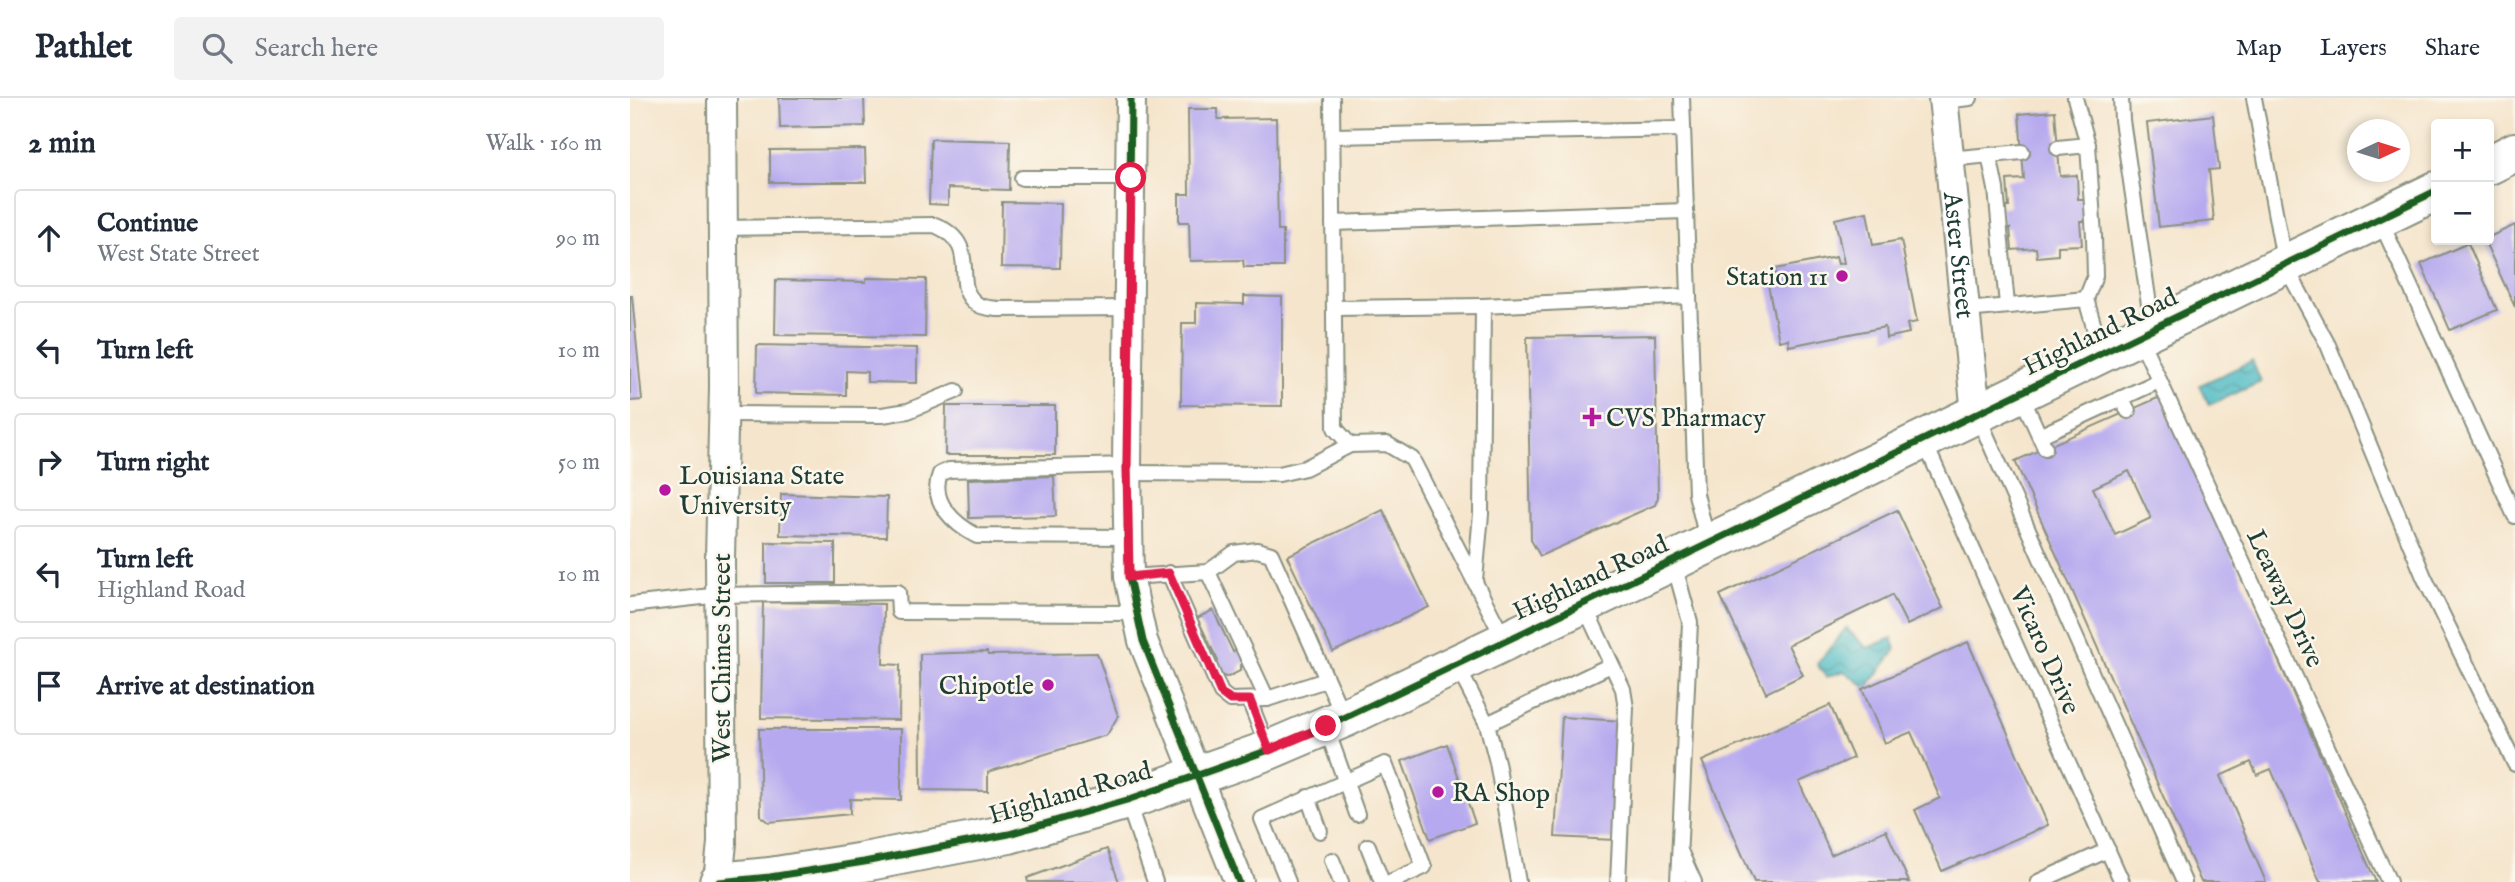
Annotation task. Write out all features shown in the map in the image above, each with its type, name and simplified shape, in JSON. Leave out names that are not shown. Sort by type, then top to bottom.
[{"type":"street","name":"West Chimes Street","points":[[718,882],[722,844],[722,98]]},
{"type":"street","points":[[1131,98],[1127,469],[1129,577],[1143,641],[1238,882]]},
{"type":"street","name":"Aster Street","points":[[1952,99],[1949,159],[1976,413]]},
{"type":"street","points":[[2494,162],[2515,152]]},
{"type":"street","name":"Highland Road","points":[[718,882],[797,873],[966,843],[1047,824],[1196,777],[1269,750],[1335,722],[1709,544],[2431,193]]},
{"type":"lane","points":[[1332,98],[1335,428],[1350,445]]},
{"type":"lane","points":[[1682,98],[1696,494],[1709,544]]},
{"type":"lane","points":[[2075,98],[2088,145],[2095,276],[2086,299],[2101,353]]},
{"type":"lane","name":"Leaway Drive","points":[[2121,98],[2146,332],[2159,381],[2389,882]]},
{"type":"lane","points":[[2254,98],[2285,265],[2328,345],[2424,577],[2515,764]]},
{"type":"lane","points":[[1333,136],[1683,129]]},
{"type":"lane","points":[[2057,148],[2088,145]]},
{"type":"lane","points":[[1949,159],[2022,152]]},
{"type":"lane","points":[[1989,155],[1996,189],[2007,305]]},
{"type":"lane","points":[[1022,177],[1131,178]]},
{"type":"lane","points":[[1333,223],[1685,211]]},
{"type":"lane","points":[[2379,218],[2515,516]]},
{"type":"lane","points":[[722,228],[935,225],[948,230],[958,239],[964,255],[966,285],[971,298],[979,306],[998,309],[1129,308]]},
{"type":"lane","points":[[1334,308],[1483,306],[1689,296]]},
{"type":"lane","points":[[1966,310],[2086,299]]},
{"type":"lane","points":[[1475,582],[1481,514],[1483,306]]},
{"type":"lane","points":[[2020,392],[2042,442],[2124,405],[2159,381]]},
{"type":"lane","points":[[723,414],[882,415],[908,411],[956,391]]},
{"type":"lane","points":[[1976,413],[2184,882]]},
{"type":"lane","name":"Vicaro Drive","points":[[1924,439],[2122,882]]},
{"type":"lane","points":[[1128,537],[977,536],[965,530],[948,513],[939,499],[936,485],[940,474],[949,471],[1127,469],[1279,474],[1305,468],[1350,445],[1387,444],[1412,459],[1505,640]]},
{"type":"lane","points":[[1129,577],[1208,572],[1234,553],[1257,550],[1271,554],[1326,680],[1346,780],[1357,814]]},
{"type":"lane","points":[[1673,561],[1689,622],[1678,882]]},
{"type":"lane","points":[[1208,572],[1267,699]]},
{"type":"lane","points":[[1169,573],[1221,693],[1230,700],[1267,699],[1326,680]]},
{"type":"lane","points":[[630,605],[720,595],[898,592],[899,611],[1136,613]]},
{"type":"lane","points":[[1583,604],[1623,690],[1626,708],[1618,882]]},
{"type":"lane","points":[[1456,664],[1487,724],[1497,762],[1518,882]]},
{"type":"lane","points":[[1487,724],[1611,665]]},
{"type":"lane","points":[[1250,700],[1269,750]]},
{"type":"lane","points":[[1288,882],[1262,819],[1385,764],[1424,867],[1390,882]]},
{"type":"lane","points":[[1308,797],[1320,831]]},
{"type":"lane","points":[[1127,800],[1155,882]]},
{"type":"lane","points":[[1368,846],[1382,882]]},
{"type":"lane","points":[[1679,849],[1694,882]]},
{"type":"lane","points":[[2038,882],[2108,850]]},
{"type":"lane","points":[[1332,860],[1341,882]]},
{"type":"water","points":[[2252,361],[2261,382],[2209,405],[2200,385]]},
{"type":"water","points":[[1846,628],[1867,648],[1892,638],[1896,649],[1867,688],[1844,671],[1826,677],[1817,664]]},
{"type":"building","points":[[779,98],[864,98],[865,126],[780,128]]},
{"type":"building","points":[[1188,109],[1218,109],[1218,119],[1276,118],[1278,231],[1283,231],[1283,267],[1244,267],[1243,260],[1190,261],[1189,222],[1179,222],[1179,194],[1189,194]]},
{"type":"building","points":[[2055,111],[2060,176],[2077,175],[2078,199],[2084,199],[2086,221],[2080,221],[2082,245],[2058,246],[2058,255],[2037,257],[2036,248],[2012,250],[2010,228],[2003,228],[2001,207],[2009,207],[2007,180],[2024,179],[2019,114]]},
{"type":"building","points":[[2213,115],[2219,169],[2209,170],[2214,221],[2159,227],[2147,123]]},
{"type":"building","points":[[931,139],[1010,141],[1009,190],[948,188],[948,205],[929,204]]},
{"type":"building","points":[[865,149],[866,182],[770,182],[770,150]]},
{"type":"building","points":[[1002,202],[1061,203],[1060,268],[1001,267]]},
{"type":"building","name":"Station 11","points":[[1867,212],[1873,245],[1901,240],[1917,322],[1907,324],[1909,333],[1886,338],[1885,327],[1789,346],[1788,339],[1779,341],[1768,285],[1778,284],[1775,269],[1836,257],[1838,264],[1844,263],[1835,219]]},
{"type":"building","points":[[2515,225],[2515,307],[2486,245],[2494,245],[2494,235]]},
{"type":"building","points":[[2469,245],[2497,310],[2450,330],[2421,264]]},
{"type":"building","points":[[866,278],[926,279],[925,337],[775,335],[776,280],[866,282]]},
{"type":"building","points":[[630,296],[642,400],[630,401]]},
{"type":"building","points":[[1244,296],[1282,297],[1282,406],[1181,405],[1182,323],[1196,323],[1196,303],[1244,304]]},
{"type":"building","name":"CVS Pharmacy","points":[[1655,335],[1658,497],[1655,505],[1540,556],[1531,540],[1527,337]]},
{"type":"building","points":[[757,345],[917,348],[917,383],[867,382],[867,372],[846,371],[846,395],[756,393]]},
{"type":"building","points":[[2162,396],[2376,882],[2320,882],[2271,769],[2257,775],[2251,762],[2220,776],[2266,882],[2201,882],[2015,461]],"holes":[[[2129,471],[2151,518],[2115,535],[2093,488]]]},
{"type":"building","points":[[946,406],[1055,406],[1055,455],[945,455]]},
{"type":"building","points":[[1054,476],[1056,516],[969,518],[968,479]]},
{"type":"building","points":[[781,494],[887,497],[886,537],[780,535]]},
{"type":"building","points":[[1383,510],[1429,607],[1333,652],[1287,556]]},
{"type":"building","points":[[1897,510],[1943,608],[1907,625],[1892,595],[1788,645],[1803,675],[1766,693],[1720,595]]},
{"type":"building","points":[[766,542],[835,543],[835,583],[766,583]]},
{"type":"building","points":[[763,602],[884,604],[883,664],[900,665],[899,720],[761,718]]},
{"type":"building","points":[[1213,610],[1233,652],[1242,647],[1249,661],[1240,665],[1240,671],[1228,677],[1221,676],[1215,663],[1218,661],[1197,618]]},
{"type":"building","points":[[1968,642],[2048,825],[1942,871],[1915,810],[1940,798],[1911,732],[1885,743],[1862,689]]},
{"type":"building","points":[[987,652],[988,655],[1097,653],[1118,716],[1107,735],[988,772],[988,791],[921,790],[920,654]]},
{"type":"building","points":[[1830,705],[1853,758],[1799,782],[1831,855],[1886,830],[1909,882],[1754,882],[1702,761]]},
{"type":"building","points":[[1562,717],[1621,721],[1614,840],[1555,837]]},
{"type":"building","points":[[759,729],[901,729],[901,800],[850,799],[850,814],[769,822],[761,816]]},
{"type":"building","name":"RA Shop","points":[[1447,744],[1475,823],[1430,839],[1402,761]]},
{"type":"building","points":[[1107,849],[1119,882],[1028,882],[1027,878]]},
{"type":"cycle path","points":[[1131,98],[1127,465],[1129,577],[1143,641],[1239,882]]},
{"type":"cycle path","points":[[719,882],[864,862],[1009,834],[1127,800],[1269,750],[1344,718],[1673,561],[2431,193]]},
{"type":"place","name":"Station 11","points":[[1842,276]]},
{"type":"place","name":"CVS Pharmacy","points":[[1592,417]]},
{"type":"place","name":"Louisiana State University","points":[[665,490]]},
{"type":"place","name":"Chipotle","points":[[1048,685]]},
{"type":"place","name":"RA Shop","points":[[1438,792]]},
{"type":"route","points":[[1131,178],[1127,465],[1129,577],[1169,573],[1221,693],[1230,700],[1250,700],[1269,750],[1326,726]]}]
